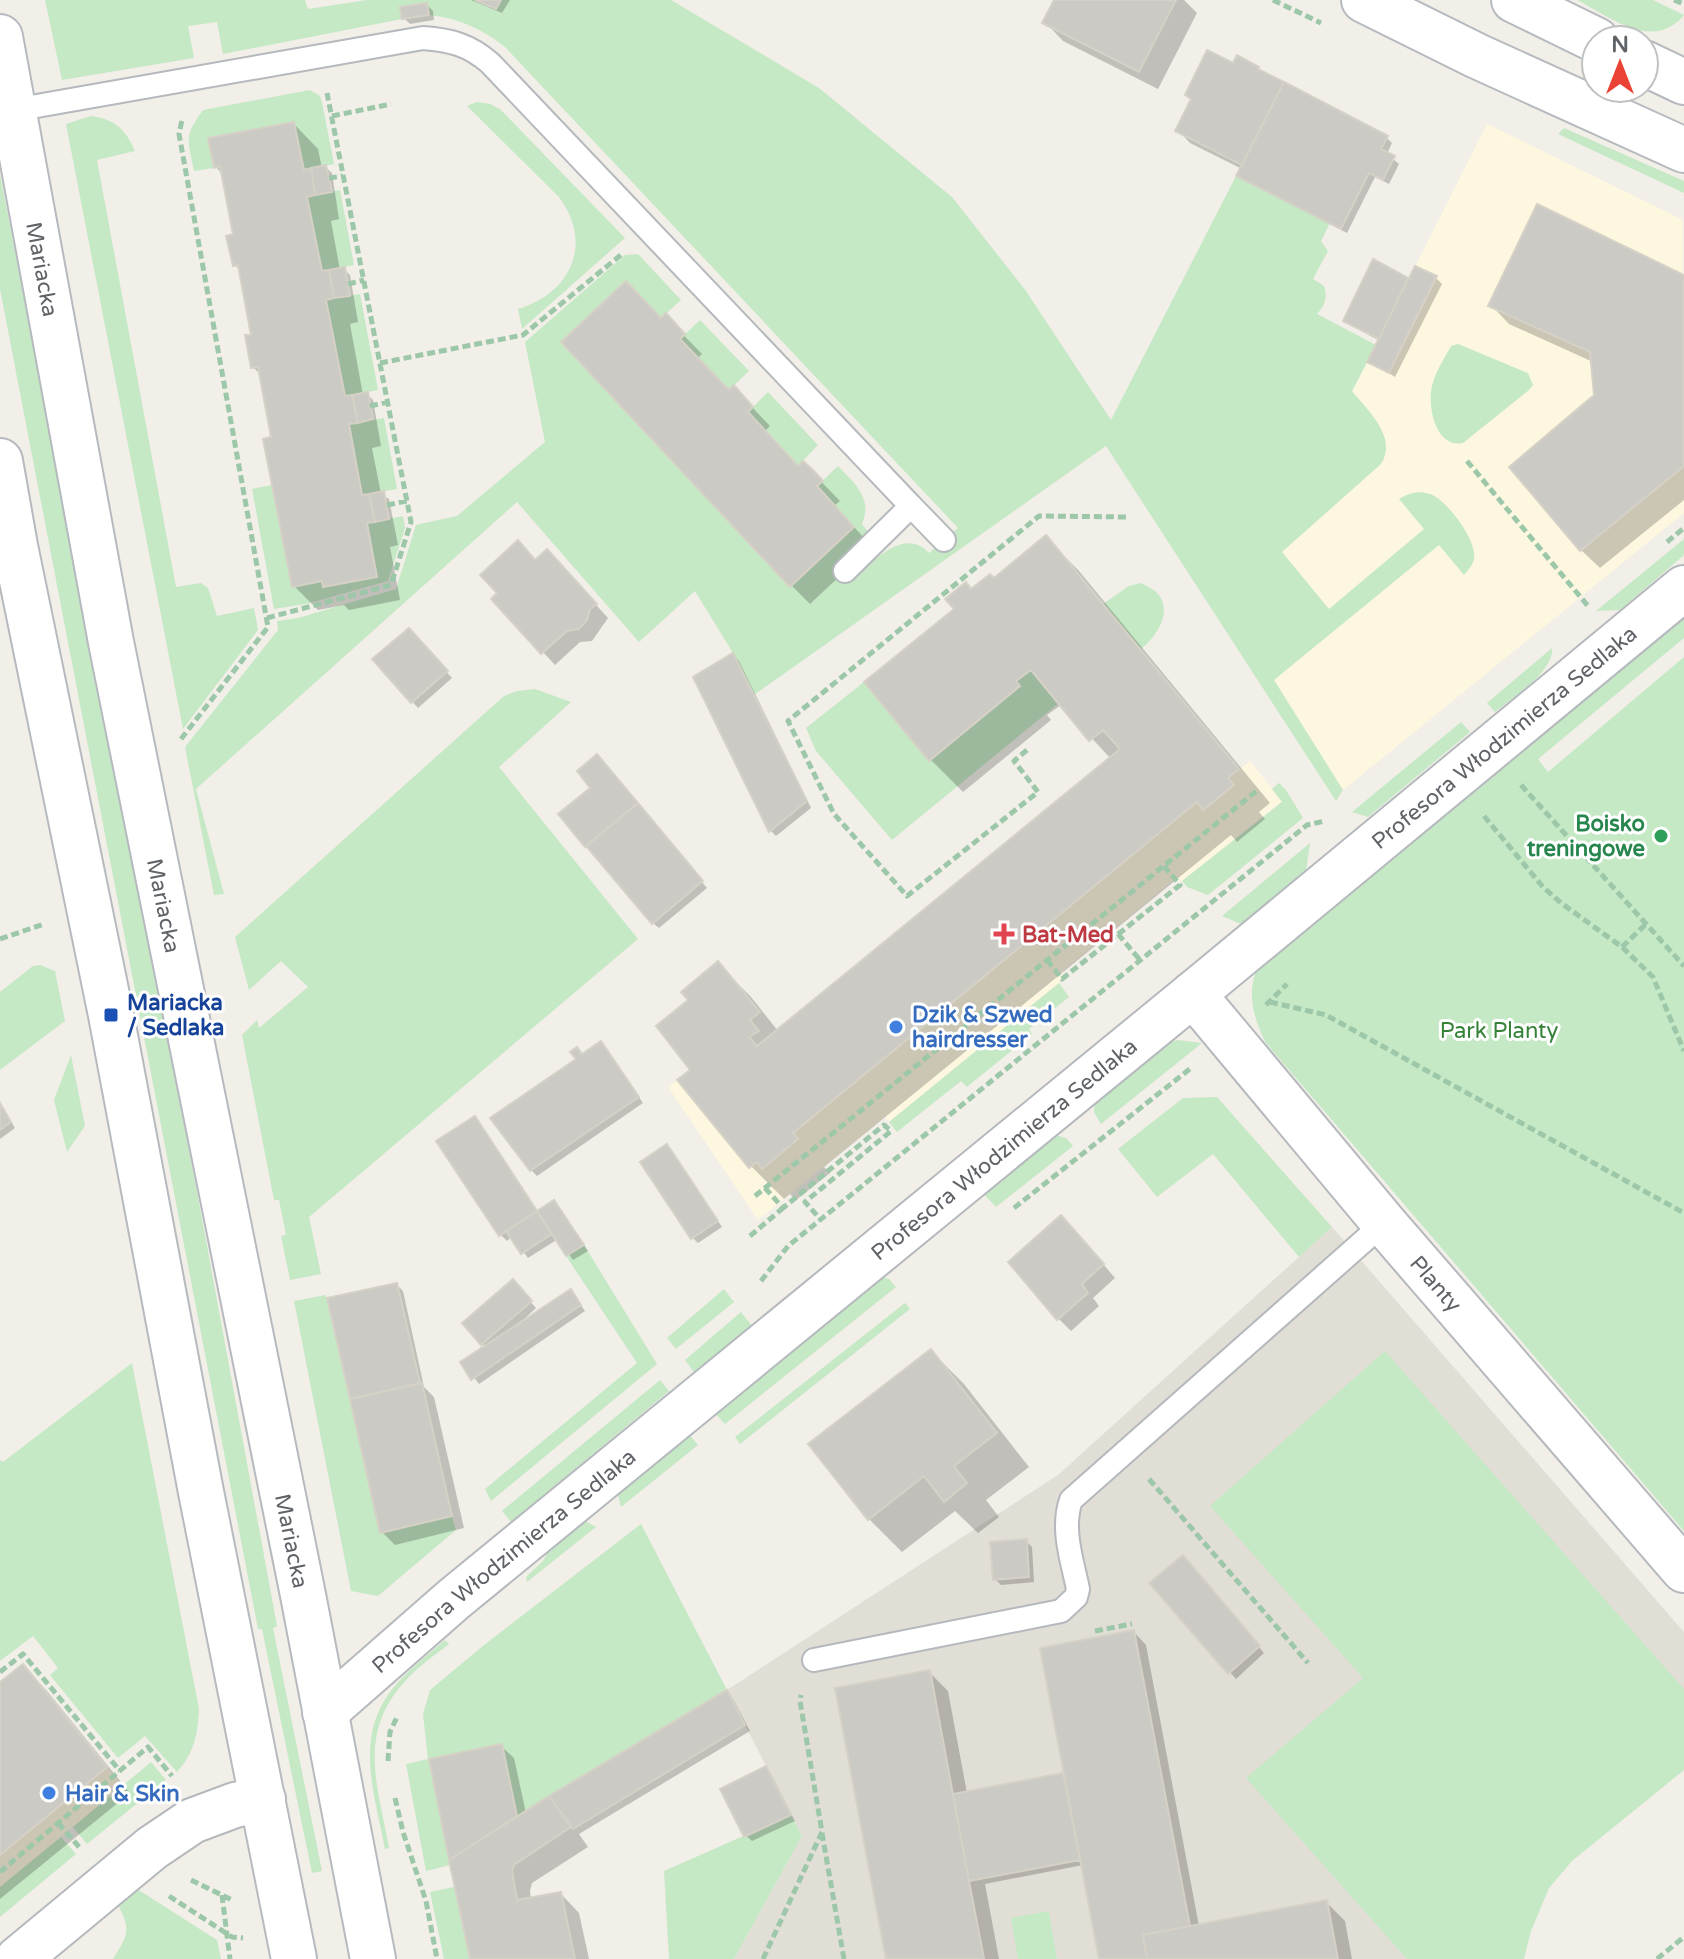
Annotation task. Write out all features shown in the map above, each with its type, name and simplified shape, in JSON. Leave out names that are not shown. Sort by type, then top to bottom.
[{"type":"main road","points":[[1364,0],[1477,56],[1684,150]]},
{"type":"main road","points":[[1514,0],[1580,32]]},
{"type":"main road","name":"Mariacka","points":[[0,37],[111,642],[373,1959]]},
{"type":"main road","points":[[1660,71],[1684,82]]},
{"type":"main road","points":[[0,461],[294,1959]]},
{"type":"main road","name":"Profesora Włodzimierza Sedlaka","points":[[325,1712],[454,1599],[1684,588]]},
{"type":"main road","name":"Planty","points":[[1193,994],[1384,1223],[1684,1570]]},
{"type":"main road","points":[[18,1959],[152,1848],[192,1821],[235,1805],[263,1799]]},
{"type":"lane","points":[[14,110],[423,38],[449,39],[474,49],[944,540]]},
{"type":"lane","points":[[845,571],[911,506]]},
{"type":"lane","points":[[814,1660],[1061,1611],[1076,1597],[1078,1589],[1066,1525],[1071,1500],[1384,1223]]},
{"type":"path","points":[[1674,0],[1684,4]]},
{"type":"path","points":[[267,618],[391,585],[411,522],[331,112],[391,104]]},
{"type":"path","points":[[175,747],[268,627],[179,134],[185,114]]},
{"type":"path","points":[[329,178],[343,176]]},
{"type":"path","points":[[380,363],[523,335],[624,252]]},
{"type":"path","points":[[348,284],[364,280]]},
{"type":"path","points":[[370,406],[388,402]]},
{"type":"path","points":[[1467,461],[1588,607]]},
{"type":"path","points":[[387,505],[407,501]]},
{"type":"path","points":[[1027,750],[1014,761],[1038,792],[907,896],[834,814],[788,721],[1039,516],[1128,517]]},
{"type":"path","points":[[1521,785],[1684,966]]},
{"type":"path","points":[[755,1196],[1259,789]]},
{"type":"path","points":[[1484,816],[1543,887],[1622,947],[1653,977],[1684,1051]]},
{"type":"path","points":[[1047,960],[1062,979],[1180,885],[1164,866]]},
{"type":"path","points":[[0,939],[27,928],[58,921]]},
{"type":"path","points":[[1622,947],[1647,923]]},
{"type":"path","points":[[1118,934],[1140,960]]},
{"type":"path","points":[[1269,1002],[1326,1015],[1684,1213]]},
{"type":"path","points":[[750,1236],[884,1125],[891,1131],[805,1202],[821,1220]]},
{"type":"path","points":[[765,1188],[783,1208]]},
{"type":"path","points":[[1125,1452],[1308,1663]]},
{"type":"path","points":[[1085,1633],[1132,1624]]},
{"type":"path","points":[[0,1672],[23,1654],[120,1771]]},
{"type":"path","points":[[803,1686],[800,1701],[844,1959]]},
{"type":"path","points":[[388,1764],[390,1732],[398,1714]]},
{"type":"path","points":[[0,1872],[148,1747],[177,1781]]},
{"type":"path","points":[[394,1791],[403,1832],[426,1901],[437,1959]]},
{"type":"path","points":[[58,1823],[81,1849]]},
{"type":"path","points":[[763,1959],[822,1832]]},
{"type":"path","points":[[222,1895],[230,1959]]},
{"type":"path","points":[[1657,1959],[1684,1937]]},
{"type":"shaded area","points":[[1487,124],[1683,220],[1684,513],[1343,790],[1237,621]]},
{"type":"shaded area","points":[[1250,761],[1282,801],[1182,881],[1171,882],[1063,971],[1059,983],[889,1122],[885,1117],[758,1220],[668,1087],[677,1080],[749,1167],[757,1162],[762,1168],[798,1139],[793,1133],[1197,802],[1203,810],[1233,785],[1228,778]]},
{"type":"shaded area","points":[[1332,1227],[1684,1632],[1684,1730],[1411,1959],[734,1959],[802,1836],[727,1690],[1058,1475]]},
{"type":"shaded area","points":[[107,1767],[122,1786],[0,1887],[0,1855]]},
{"type":"green space","points":[[45,0],[305,0],[308,9],[367,0],[475,0],[496,9],[501,0],[671,0],[819,88],[952,197],[1026,291],[1111,420],[1236,176],[1330,223],[1321,241],[1328,251],[1313,279],[1324,286],[1326,294],[1317,314],[1376,345],[1352,391],[1384,434],[1385,454],[1381,464],[1282,552],[1329,609],[1424,529],[1399,499],[1422,492],[1437,497],[1460,522],[1474,551],[1473,561],[1464,575],[1439,545],[1274,680],[1343,790],[1336,801],[1106,446],[754,695],[733,653],[695,591],[639,642],[517,502],[196,789],[224,894],[214,895],[185,747],[278,630],[277,621],[298,618],[396,589],[416,525],[457,516],[545,442],[525,342],[625,255],[638,254],[681,300],[661,318],[626,282],[561,343],[790,586],[854,527],[817,486],[838,466],[864,499],[862,524],[869,533],[838,562],[852,579],[879,556],[899,545],[909,543],[929,553],[958,528],[505,47],[488,35],[470,25],[429,15],[427,3],[400,7],[402,19],[223,54],[217,22],[188,26],[194,58],[62,80]]},
{"type":"green space","points":[[1577,0],[1653,0],[1684,15],[1672,26],[1660,31],[1660,24],[1618,22]]},
{"type":"green space","points":[[310,90],[320,96],[322,102],[334,164],[304,170],[208,138],[214,168],[194,171],[189,139],[192,127],[203,110]]},
{"type":"green space","points":[[477,102],[500,109],[625,238],[522,329],[518,309],[552,291],[572,264],[575,231],[569,213],[558,196],[467,106]]},
{"type":"green space","points":[[91,116],[119,127],[135,151],[97,160],[176,587],[201,583],[208,588],[217,616],[254,608],[258,630],[183,729],[66,124]]},
{"type":"green space","points":[[1564,128],[1684,181],[1684,193],[1558,134]]},
{"type":"green space","points":[[0,174],[196,1186],[277,1626],[273,1628],[322,1871],[312,1873],[262,1629],[258,1629],[0,289]]},
{"type":"green space","points":[[340,190],[354,265],[322,271],[307,197]]},
{"type":"green space","points":[[360,294],[378,390],[345,396],[326,300]]},
{"type":"green space","points":[[700,320],[749,371],[729,390],[680,339]]},
{"type":"green space","points":[[1458,344],[1528,373],[1533,385],[1463,443],[1446,440],[1440,433],[1431,405],[1433,381],[1451,346]]},
{"type":"green space","points":[[768,392],[818,445],[798,466],[748,412]]},
{"type":"green space","points":[[384,418],[397,489],[362,495],[349,424]]},
{"type":"green space","points":[[272,485],[367,523],[403,516],[405,528],[388,581],[306,604],[274,609],[252,489]]},
{"type":"green space","points":[[1684,539],[1684,555],[1620,610],[1596,611]]},
{"type":"green space","points":[[1140,583],[1160,596],[1164,613],[1156,632],[1141,649],[1103,604],[1129,586]]},
{"type":"green space","name":"Park Planty","points":[[1684,612],[1684,638],[1538,759],[1548,772],[1684,657],[1684,1531],[1266,1043],[1254,1014],[1252,993],[1260,964]]},
{"type":"green space","points":[[1552,648],[1551,657],[1539,675],[1495,712],[1487,703]]},
{"type":"green space","points":[[1031,670],[1059,703],[892,840],[816,751],[806,728],[864,682],[929,761],[1020,687],[1016,681]]},
{"type":"green space","points":[[535,689],[571,702],[499,767],[638,939],[309,1217],[321,1274],[290,1280],[281,1236],[286,1235],[279,1200],[274,1200],[242,1035],[257,1020],[259,1028],[308,987],[281,961],[249,990],[235,937],[504,696]]},
{"type":"green space","points":[[1461,722],[1470,732],[1368,817],[1352,812]]},
{"type":"green space","points":[[1279,783],[1303,818],[1208,895],[1187,887],[1182,881],[1282,802],[1272,789]]},
{"type":"green space","points":[[1310,843],[1306,871],[1243,925],[1222,916]]},
{"type":"green space","points":[[40,965],[55,971],[65,1021],[0,1070],[0,992],[33,966]]},
{"type":"green space","points":[[1059,983],[1069,997],[1029,1029],[1032,1034],[967,1087],[961,1081],[897,1132],[889,1122]]},
{"type":"green space","points":[[1178,1040],[1202,1043],[1101,1124],[1094,1112],[1095,1098],[1164,1044]]},
{"type":"green space","points":[[71,1055],[85,1126],[67,1152],[54,1100]]},
{"type":"green space","points":[[1217,1097],[1332,1227],[1299,1257],[1213,1154],[1157,1197],[1118,1149],[1183,1098]]},
{"type":"green space","points":[[1051,1134],[1066,1138],[1073,1146],[996,1207],[981,1191]]},
{"type":"green space","points":[[584,1245],[657,1364],[491,1501],[485,1489],[637,1363],[566,1256]]},
{"type":"green space","points":[[878,1276],[889,1279],[896,1287],[725,1424],[713,1411]]},
{"type":"green space","points":[[724,1289],[734,1302],[676,1349],[667,1338]]},
{"type":"green space","points":[[326,1295],[380,1533],[452,1516],[456,1530],[378,1596],[351,1591],[294,1301]]},
{"type":"green space","points":[[905,1303],[910,1309],[740,1444],[735,1437]]},
{"type":"green space","points":[[741,1312],[752,1326],[694,1372],[685,1360]]},
{"type":"green space","points":[[1385,1351],[1684,1689],[1684,1770],[1572,1861],[1549,1888],[1531,1931],[1524,1959],[1407,1959],[1246,1778],[1363,1678],[1210,1506]]},
{"type":"green space","points":[[132,1363],[199,1709],[194,1743],[177,1772],[145,1736],[118,1758],[50,1675],[58,1668],[33,1636],[0,1661],[0,1460],[3,1462]]},
{"type":"green space","points":[[660,1380],[669,1391],[511,1522],[502,1511]]},
{"type":"green space","points":[[687,1432],[698,1445],[621,1507],[617,1491]]},
{"type":"green space","points":[[583,1520],[596,1527],[527,1582],[526,1577],[543,1561],[552,1544]]},
{"type":"green space","points":[[641,1524],[727,1690],[517,1816],[502,1744],[429,1759],[450,1865],[426,1871],[406,1764],[428,1759],[423,1714],[430,1690]]},
{"type":"green space","points":[[445,1640],[449,1644],[407,1679],[391,1699],[381,1719],[375,1760],[389,1848],[385,1849],[370,1759],[371,1738],[377,1717],[387,1697],[403,1677]]},
{"type":"green space","points":[[151,1762],[166,1780],[87,1844],[73,1827]]},
{"type":"green space","points":[[791,1815],[802,1836],[734,1959],[669,1959],[664,1871]]},
{"type":"green space","points":[[61,1837],[76,1854],[0,1917],[0,1887]]},
{"type":"green space","points":[[134,1887],[217,1940],[221,1959],[113,1959],[126,1931],[125,1919],[117,1903]]},
{"type":"green space","points":[[454,1887],[470,1959],[444,1959],[430,1892]]},
{"type":"green space","points":[[1049,1911],[1057,1959],[1018,1959],[1011,1918]]},
{"type":"building","points":[[475,0],[501,0],[496,9]]},
{"type":"building","points":[[1054,0],[1176,0],[1139,72],[1042,23]]},
{"type":"building","points":[[427,3],[429,15],[402,19],[400,7]]},
{"type":"building","points":[[1207,50],[1233,63],[1237,55],[1284,82],[1242,165],[1175,131],[1191,99],[1185,95]]},
{"type":"building","points":[[1284,82],[1388,136],[1381,149],[1395,156],[1383,180],[1369,173],[1341,229],[1236,176]]},
{"type":"building","points":[[294,122],[304,170],[311,168],[315,195],[307,197],[322,271],[329,270],[334,298],[326,300],[345,396],[352,395],[358,423],[349,424],[362,495],[369,494],[375,522],[367,523],[377,577],[323,587],[322,581],[292,587],[263,439],[271,437],[258,367],[251,368],[245,335],[251,335],[238,265],[233,266],[226,236],[233,234],[220,166],[214,168],[208,138]]},
{"type":"building","points":[[326,165],[332,192],[315,195],[311,168]]},
{"type":"building","points":[[1537,204],[1684,275],[1684,466],[1580,551],[1509,467],[1594,395],[1590,352],[1488,306]]},
{"type":"building","points":[[1373,259],[1408,278],[1379,339],[1343,321]]},
{"type":"building","points":[[1415,266],[1437,276],[1389,373],[1367,362]]},
{"type":"building","points":[[345,267],[350,296],[334,298],[329,270]]},
{"type":"building","points":[[626,281],[661,318],[666,313],[685,334],[680,339],[729,390],[734,385],[753,407],[748,412],[798,466],[803,461],[813,470],[823,481],[817,486],[854,527],[790,587],[561,342]]},
{"type":"building","points":[[368,392],[373,419],[358,423],[352,395]]},
{"type":"building","points":[[384,491],[389,519],[375,522],[369,494]]},
{"type":"building","points":[[1046,535],[1239,769],[1228,778],[1234,785],[1203,810],[1197,802],[793,1133],[798,1139],[762,1169],[757,1162],[749,1168],[677,1080],[690,1070],[656,1026],[688,1000],[681,992],[718,961],[760,1012],[750,1020],[759,1031],[749,1037],[757,1046],[1120,749],[1103,730],[1089,741],[1031,670],[1016,681],[1020,686],[929,761],[864,682],[954,609],[945,599],[966,582],[971,589],[990,574],[994,578]]},
{"type":"building","points":[[518,540],[535,560],[547,549],[597,604],[590,609],[587,620],[579,629],[567,631],[541,654],[491,599],[497,593],[480,575]]},
{"type":"building","points":[[409,628],[448,671],[411,703],[372,659]]},
{"type":"building","points":[[733,653],[807,801],[769,832],[693,677]]},
{"type":"building","points":[[597,754],[638,803],[585,847],[558,814],[590,788],[577,771]]},
{"type":"building","points":[[638,803],[703,881],[652,924],[586,846]]},
{"type":"building","points":[[601,1041],[639,1097],[530,1171],[490,1118],[576,1059],[570,1052],[577,1047],[582,1054]]},
{"type":"building","points":[[0,1103],[11,1122],[0,1130]]},
{"type":"building","points":[[475,1116],[537,1211],[499,1236],[436,1141]]},
{"type":"building","points":[[667,1144],[718,1221],[691,1239],[640,1162]]},
{"type":"building","points":[[554,1200],[584,1245],[566,1256],[537,1211]]},
{"type":"building","points":[[537,1211],[552,1234],[521,1254],[506,1231]]},
{"type":"building","points":[[1061,1215],[1104,1264],[1082,1284],[1088,1293],[1057,1320],[1008,1262]]},
{"type":"building","points":[[513,1279],[532,1301],[481,1345],[462,1323]]},
{"type":"building","points":[[397,1283],[420,1383],[350,1399],[327,1298]]},
{"type":"building","points":[[571,1289],[581,1305],[471,1380],[460,1362]]},
{"type":"building","points":[[931,1349],[997,1433],[954,1466],[967,1483],[944,1502],[924,1476],[868,1520],[808,1444]]},
{"type":"building","points":[[422,1383],[452,1516],[380,1533],[350,1399]]},
{"type":"building","points":[[1027,1539],[1029,1577],[993,1580],[990,1542]]},
{"type":"building","points":[[1183,1555],[1260,1646],[1228,1674],[1149,1583]]},
{"type":"building","points":[[1134,1630],[1190,1926],[1143,1935],[1147,1959],[1099,1959],[1040,1648]]},
{"type":"building","points":[[23,1664],[107,1767],[0,1855],[0,1682]]},
{"type":"building","points":[[930,1670],[984,1959],[886,1959],[835,1688]]},
{"type":"building","points":[[727,1690],[745,1725],[573,1829],[549,1796]]},
{"type":"building","points":[[502,1744],[517,1816],[449,1860],[429,1759]]},
{"type":"building","points":[[766,1766],[791,1815],[744,1837],[720,1789]]},
{"type":"building","points":[[1063,1773],[1080,1860],[969,1881],[953,1794]]},
{"type":"building","points":[[549,1796],[571,1827],[514,1865],[512,1871],[517,1900],[561,1892],[575,1959],[470,1959],[449,1860]]},
{"type":"building","points":[[1327,1900],[1338,1959],[1147,1959],[1143,1935]]},
{"type":"place","name":"Boisko treningowe","points":[[1661,836]]},
{"type":"place","name":"Bat-Med","points":[[1004,934]]},
{"type":"place","name":"Mariacka / Sedlaka","points":[[111,1015]]},
{"type":"place","name":"Dzik & Szwed hairdresser","points":[[896,1027]]},
{"type":"place","name":"Hair & Skin","points":[[49,1793]]}]
